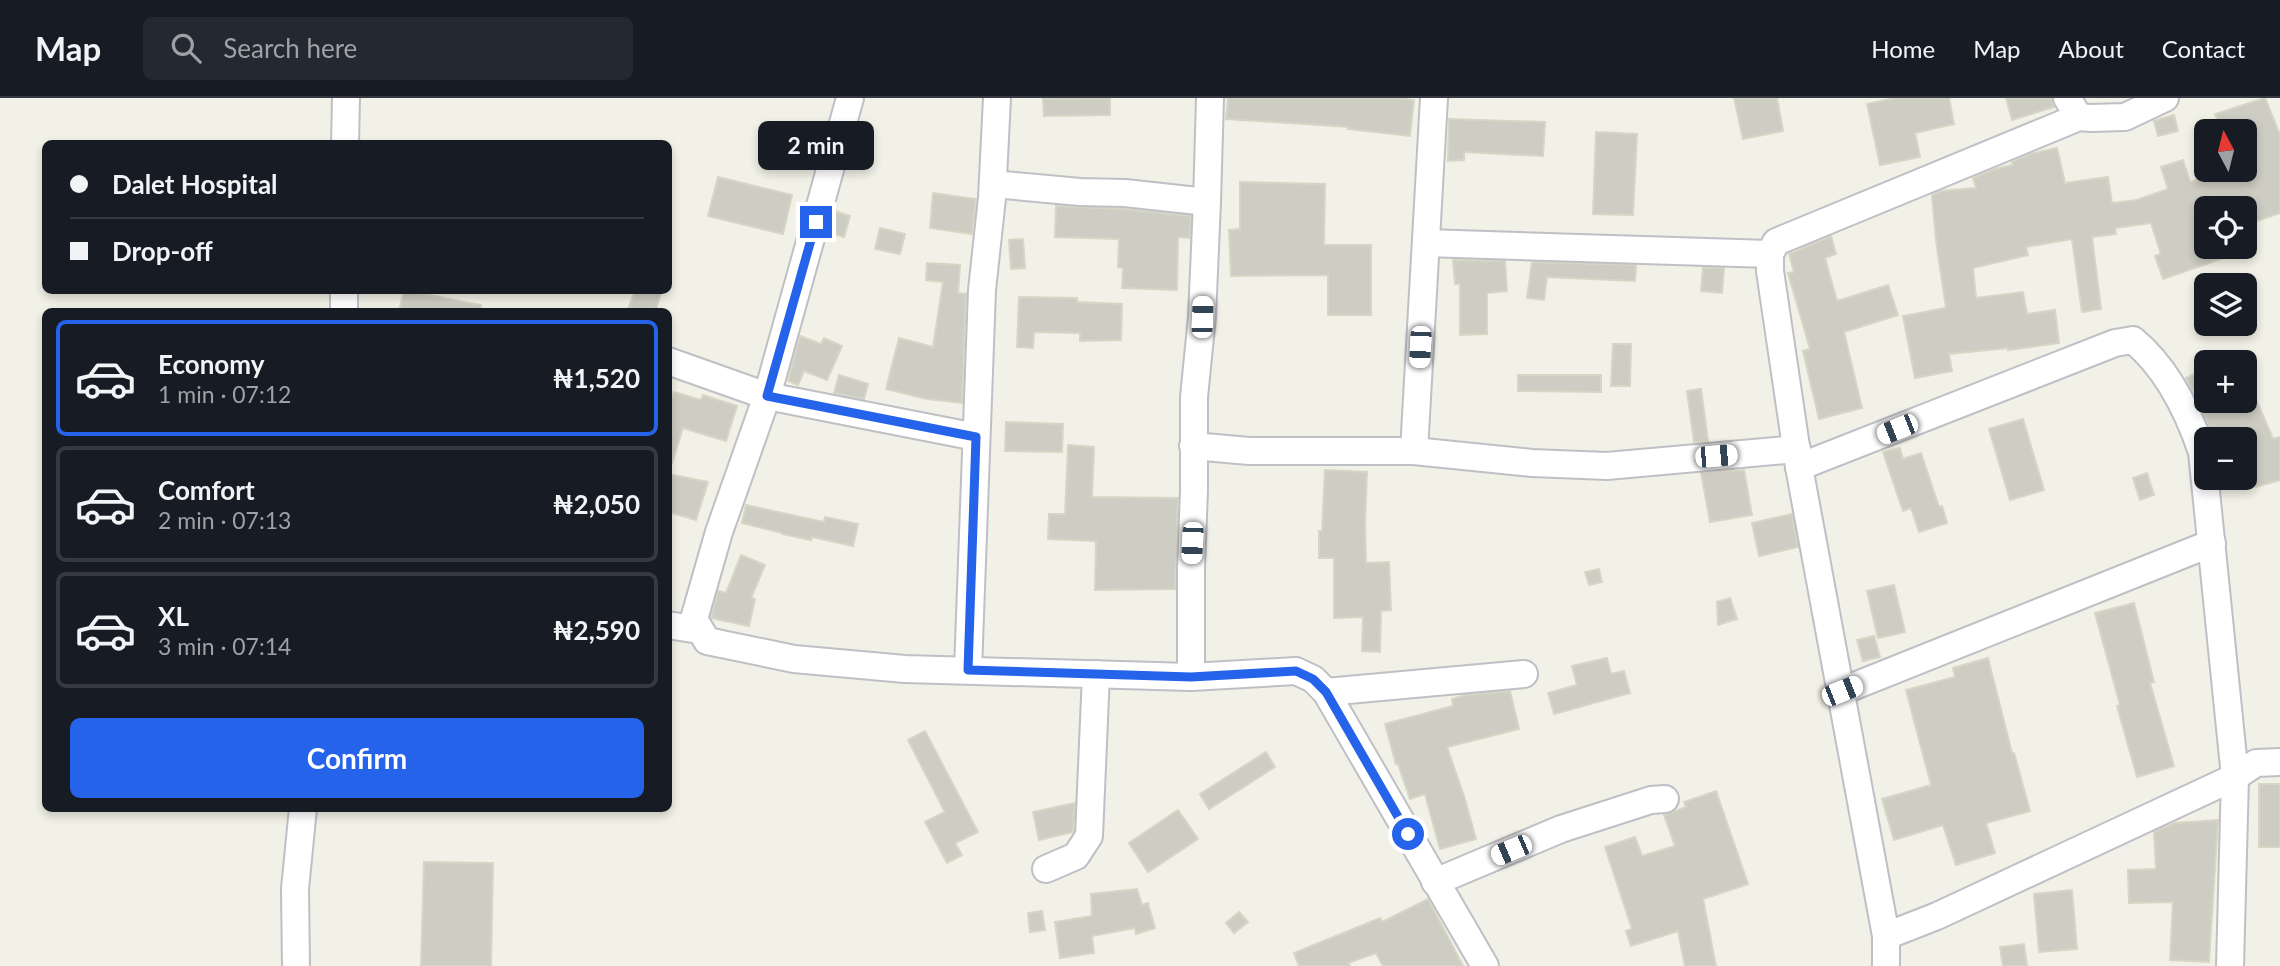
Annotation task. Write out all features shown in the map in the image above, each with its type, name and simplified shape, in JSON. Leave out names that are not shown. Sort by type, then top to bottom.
[{"type":"street","points":[[345,140],[346,98]]},
{"type":"street","points":[[850,98],[767,396],[715,544],[694,620],[707,641],[794,659],[905,669],[1191,677],[1296,671],[1313,679],[1326,692],[1485,966]]},
{"type":"street","points":[[968,670],[982,290],[993,184],[997,98]]},
{"type":"street","points":[[1191,677],[1193,446],[1210,98]]},
{"type":"street","points":[[1414,451],[1434,98]]},
{"type":"street","points":[[1886,966],[1886,936],[1798,458],[1770,271],[1770,254],[1776,242],[2073,107],[2091,118],[2125,117],[2165,98]]},
{"type":"street","points":[[993,184],[1207,202]]},
{"type":"street","points":[[1426,243],[1770,254]]},
{"type":"street","points":[[1193,446],[1249,451],[1414,451],[1532,463],[1607,466],[1798,458],[2115,343],[2133,340],[2148,353],[2187,411],[2202,452],[2235,777],[2230,966]]},
{"type":"street","points":[[672,362],[767,396],[976,437]]},
{"type":"street","points":[[1842,691],[2212,542]]},
{"type":"street","points":[[672,626],[699,630]]},
{"type":"street","points":[[1046,869],[1076,856],[1089,836],[1096,674]]},
{"type":"street","points":[[1326,692],[1524,674]]},
{"type":"street","points":[[1886,936],[1937,916],[2235,777],[2256,762],[2280,762]]},
{"type":"street","points":[[1435,882],[1561,829],[1651,800],[1665,799]]},
{"type":"street","points":[[296,966],[295,889],[303,812]]},
{"type":"building","points":[[1110,98],[1110,115],[1044,116],[1043,99]]},
{"type":"building","points":[[1228,98],[1414,100],[1410,136],[1348,129],[1349,127],[1226,119]]},
{"type":"building","points":[[1734,98],[1777,98],[1783,131],[1743,139]]},
{"type":"building","points":[[1896,98],[1949,98],[1954,124],[1915,133],[1920,157],[1880,165],[1867,104]]},
{"type":"building","points":[[2006,98],[2051,98],[2054,107],[2012,120]]},
{"type":"building","points":[[2265,98],[2280,135],[2280,213],[2257,221],[2257,196],[2194,196],[2194,259],[2221,259],[2163,279],[2155,256],[2161,254],[2151,223],[2115,228],[2116,234],[2092,237],[2101,309],[2082,312],[2072,239],[2026,247],[2028,255],[1973,268],[1976,298],[2023,292],[2027,314],[2055,310],[2059,343],[1949,354],[1952,371],[1915,378],[1903,316],[1946,308],[1932,195],[1941,191],[1976,188],[1973,178],[2013,165],[2012,162],[2030,154],[2057,148],[2065,183],[2108,177],[2112,203],[2137,200],[2168,189],[2161,167],[2183,160],[2190,182],[2258,182],[2258,119],[2217,119],[2215,114]]},
{"type":"building","points":[[2174,115],[2178,131],[2158,136],[2154,121]]},
{"type":"building","points":[[1449,119],[1545,122],[1543,156],[1464,152],[1464,160],[1448,161]]},
{"type":"building","points":[[1596,132],[1637,134],[1633,215],[1593,214]]},
{"type":"building","points":[[718,177],[792,195],[783,234],[708,216]]},
{"type":"building","points":[[1240,182],[1325,184],[1324,245],[1371,245],[1371,315],[1328,315],[1328,275],[1231,276],[1229,230],[1240,229]]},
{"type":"building","points":[[933,193],[976,199],[972,234],[930,228]]},
{"type":"building","points":[[1056,206],[1191,216],[1190,238],[1178,237],[1177,290],[1122,288],[1123,268],[1118,267],[1119,239],[1055,237]]},
{"type":"building","points":[[835,211],[850,216],[844,237],[829,233]]},
{"type":"building","points":[[880,228],[905,234],[900,254],[875,249]]},
{"type":"building","points":[[1831,236],[1836,254],[1825,258],[1837,301],[1888,285],[1898,315],[1844,332],[1862,408],[1819,419],[1803,351],[1810,349],[1788,273],[1794,272],[1789,254]]},
{"type":"building","points":[[1023,239],[1025,268],[1011,269],[1009,240]]},
{"type":"building","points":[[1453,260],[1505,261],[1507,291],[1487,293],[1487,334],[1460,335],[1460,284],[1455,284]]},
{"type":"building","points":[[1532,262],[1636,265],[1635,281],[1547,277],[1544,300],[1527,298]]},
{"type":"building","points":[[927,263],[960,265],[958,293],[966,294],[962,403],[927,399],[886,389],[899,338],[933,347],[943,282],[926,280]]},
{"type":"building","points":[[1703,268],[1724,268],[1722,293],[1701,291]]},
{"type":"building","points":[[403,294],[425,294],[481,305],[481,308],[400,308]]},
{"type":"building","points":[[634,294],[661,294],[656,308],[628,308]]},
{"type":"building","points":[[1019,297],[1077,298],[1077,302],[1122,304],[1121,340],[1080,341],[1080,333],[1034,332],[1033,348],[1017,347]]},
{"type":"building","points":[[800,336],[821,344],[824,338],[842,346],[827,380],[804,371],[798,385],[788,381]]},
{"type":"building","points":[[1613,344],[1631,344],[1630,386],[1611,386]]},
{"type":"building","points":[[2194,374],[2194,393],[2186,378]]},
{"type":"building","points":[[839,375],[868,384],[864,399],[834,393]]},
{"type":"building","points":[[1518,375],[1601,375],[1601,392],[1518,391]]},
{"type":"building","points":[[1701,389],[1708,441],[1694,442],[1687,391]]},
{"type":"building","points":[[674,392],[701,400],[703,395],[737,406],[726,441],[683,428],[672,463]]},
{"type":"building","points":[[2257,402],[2273,439],[2280,437],[2280,480],[2257,487],[2257,427],[2209,427],[2203,413],[2257,413]]},
{"type":"building","points":[[2023,419],[2044,490],[2010,500],[1989,429]]},
{"type":"building","points":[[1006,422],[1063,424],[1062,452],[1005,451]]},
{"type":"building","points":[[1068,445],[1094,447],[1092,497],[1178,498],[1175,589],[1095,590],[1096,541],[1048,539],[1049,514],[1065,514]]},
{"type":"building","points":[[1900,448],[1903,459],[1921,453],[1947,523],[1919,532],[1911,508],[1903,511],[1883,452]]},
{"type":"building","points":[[1325,470],[1367,472],[1366,563],[1389,562],[1391,610],[1381,611],[1380,652],[1362,651],[1363,617],[1334,618],[1334,558],[1319,558]]},
{"type":"building","points":[[1744,470],[1752,515],[1710,522],[1701,473]]},
{"type":"building","points":[[2147,473],[2154,495],[2140,500],[2133,478]]},
{"type":"building","points":[[672,475],[708,482],[696,520],[672,513]]},
{"type":"building","points":[[746,505],[824,522],[825,517],[858,524],[853,546],[782,534],[742,523]]},
{"type":"building","points":[[1792,514],[1798,547],[1759,556],[1752,523]]},
{"type":"building","points":[[741,555],[765,565],[751,598],[755,599],[749,626],[711,618],[718,591],[726,593]]},
{"type":"building","points":[[1599,569],[1602,582],[1589,585],[1585,572]]},
{"type":"building","points":[[1894,585],[1905,632],[1878,638],[1867,591]]},
{"type":"building","points":[[1730,598],[1737,619],[1718,625],[1717,602]]},
{"type":"building","points":[[2134,603],[2154,682],[2150,683],[2174,766],[2137,777],[2095,613]]},
{"type":"building","points":[[1874,636],[1880,657],[1863,661],[1857,640]]},
{"type":"building","points":[[1607,658],[1611,674],[1624,671],[1630,693],[1554,714],[1548,693],[1577,685],[1572,666]]},
{"type":"building","points":[[1988,658],[2030,811],[1986,823],[1995,853],[1956,865],[1943,825],[1894,840],[1882,799],[1931,785],[1906,690],[1955,677],[1953,668]]},
{"type":"building","points":[[1510,691],[1519,729],[1447,747],[1476,839],[1440,849],[1425,794],[1410,799],[1396,764],[1385,724],[1453,706],[1452,699],[1466,695]]},
{"type":"building","points":[[925,731],[978,832],[955,843],[962,855],[947,863],[925,822],[945,812],[908,740]]},
{"type":"building","points":[[1266,752],[1275,767],[1209,809],[1200,794]]},
{"type":"building","points":[[2259,784],[2280,784],[2280,847],[2259,847]]},
{"type":"building","points":[[1716,791],[1748,884],[1703,899],[1716,966],[1685,966],[1678,931],[1631,946],[1626,931],[1632,929],[1605,847],[1635,837],[1642,856],[1675,846],[1664,815],[1686,807],[1684,802]]},
{"type":"building","points":[[1075,803],[1073,832],[1039,840],[1033,812]]},
{"type":"building","points":[[1178,810],[1198,839],[1148,872],[1129,843]]},
{"type":"building","points":[[2218,820],[2209,962],[2170,960],[2173,902],[2129,903],[2128,870],[2156,869],[2154,832],[2175,823]]},
{"type":"building","points":[[424,862],[493,863],[491,966],[421,966]]},
{"type":"building","points":[[1137,889],[1142,905],[1148,903],[1155,928],[1136,934],[1135,928],[1092,936],[1094,953],[1060,958],[1055,922],[1092,916],[1091,894]]},
{"type":"building","points":[[2072,890],[2077,949],[2039,952],[2034,894]]},
{"type":"building","points":[[1428,899],[1463,966],[1383,966],[1376,953],[1348,963],[1350,966],[1299,966],[1294,953],[1380,918],[1382,922]]},
{"type":"building","points":[[1042,911],[1045,930],[1030,932],[1028,913]]},
{"type":"building","points":[[1239,912],[1248,922],[1234,933],[1226,923]]},
{"type":"building","points":[[2024,944],[2027,966],[2003,966],[2000,947]]},
{"type":"route","points":[[816,222],[767,396],[976,437],[968,670],[1191,677],[1296,671],[1313,679],[1326,692],[1408,834]]}]
